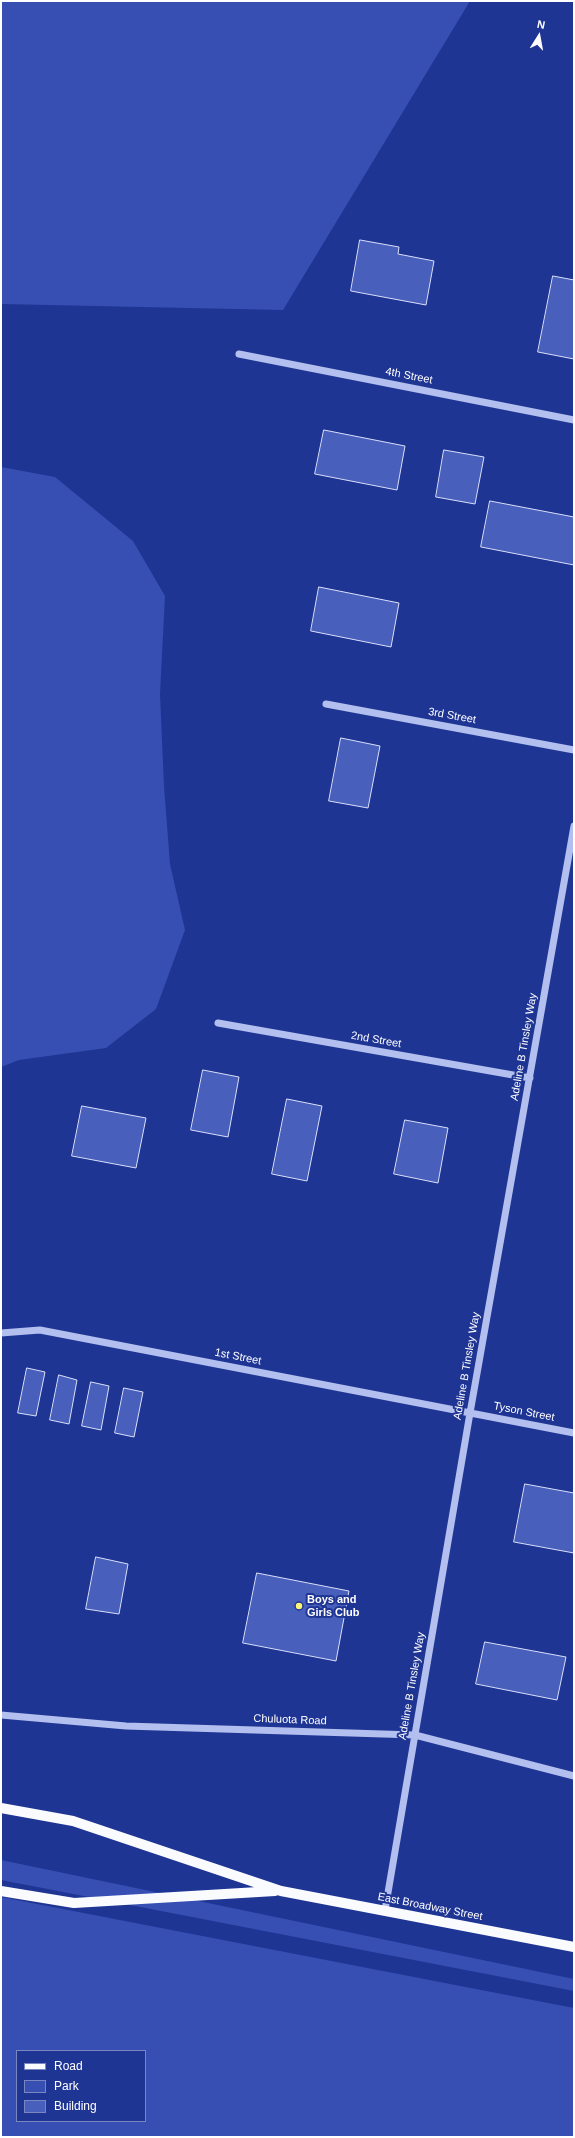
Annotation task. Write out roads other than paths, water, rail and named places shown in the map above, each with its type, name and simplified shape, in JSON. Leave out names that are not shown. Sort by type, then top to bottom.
[{"type":"main road","name":"East Broadway Street","points":[[1,1808],[73,1821],[281,1891],[574,1947]]},
{"type":"main road","name":"East Broadway Street","points":[[1,1891],[74,1903],[281,1891]]},
{"type":"street","name":"4th Street","points":[[239,354],[574,420]]},
{"type":"street","name":"3rd Street","points":[[326,704],[574,750]]},
{"type":"street","name":"Adeline B Tinsley Way","points":[[385,1910],[470,1413],[574,826]]},
{"type":"street","name":"2nd Street","points":[[218,1023],[530,1078]]},
{"type":"street","name":"1st Street","points":[[1,1332],[40,1330],[470,1413]]},
{"type":"street","name":"Tyson Street","points":[[470,1413],[574,1434]]},
{"type":"street","name":"Chuluota Road","points":[[1,1715],[126,1726],[415,1735],[574,1776]]},
{"type":"place","name":"Boys and Girls Club","points":[[299,1606]]}]
